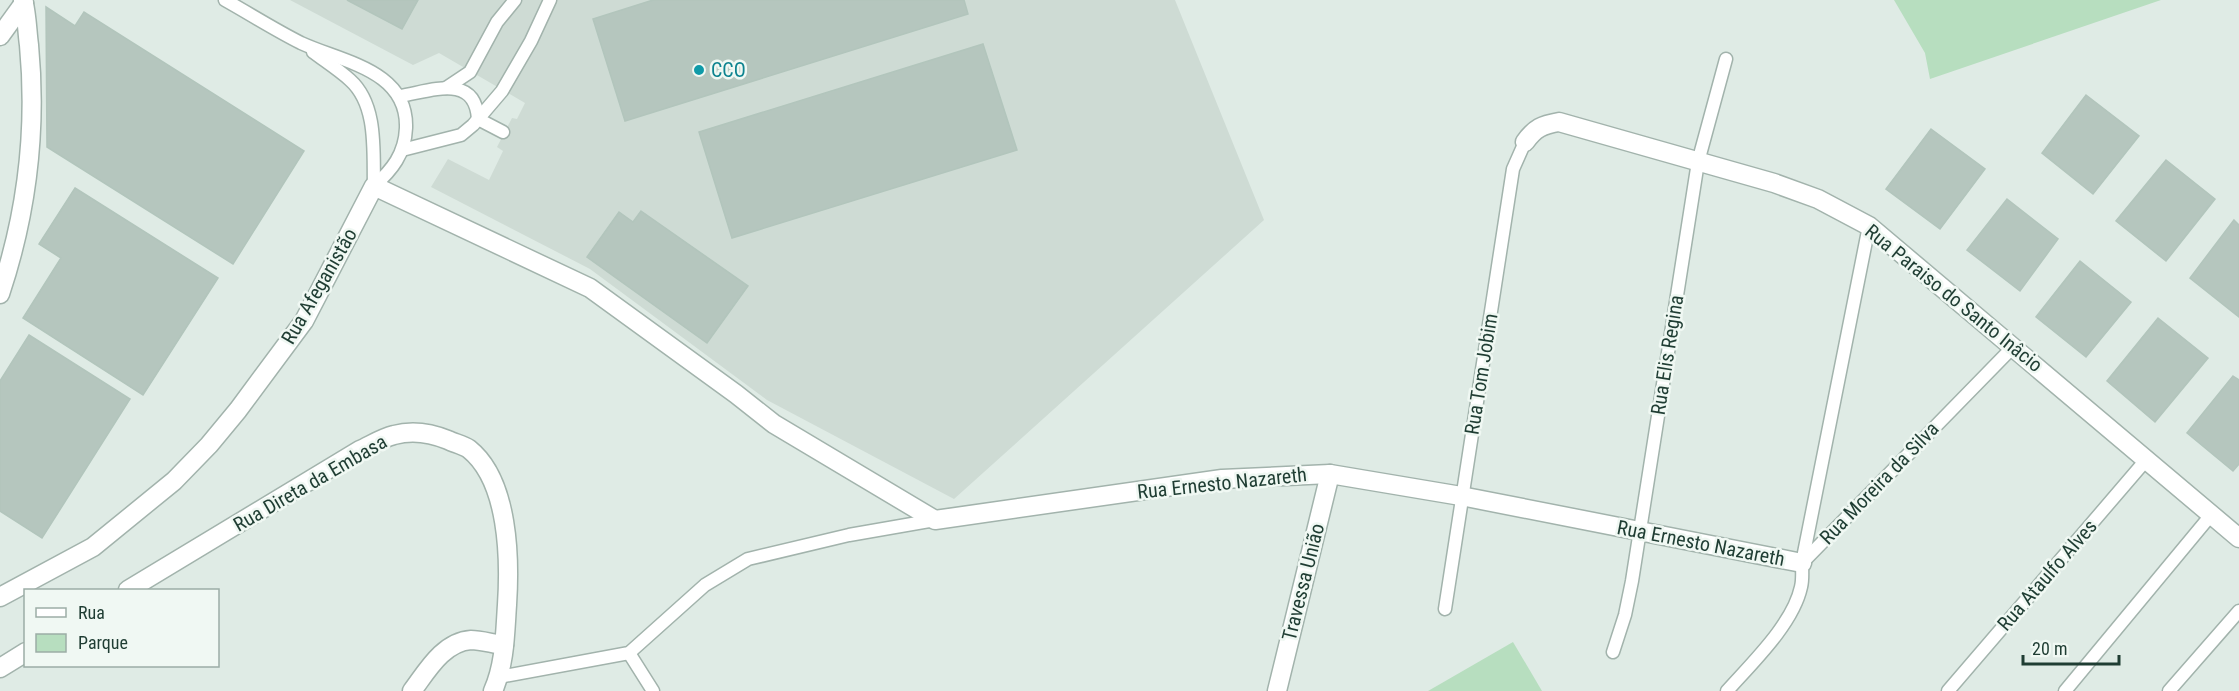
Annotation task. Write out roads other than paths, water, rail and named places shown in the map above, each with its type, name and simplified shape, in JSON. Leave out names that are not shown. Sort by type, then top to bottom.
[{"type":"street","points":[[0,36],[24,2]]},
{"type":"street","points":[[0,294],[18,234],[31,139],[31,72],[24,2]]},
{"type":"street","name":"Rua Paraiso do Santo Inâcio","points":[[1525,142],[1541,125],[1559,122],[1774,183],[1818,199],[1869,226],[2239,538]]},
{"type":"street","points":[[374,186],[590,288],[774,424],[935,520]]},
{"type":"street","name":"Rua Afeganistão","points":[[0,597],[93,547],[174,481],[209,445],[304,321],[374,186]]},
{"type":"street","name":"Rua Direta da Embasa","points":[[131,589],[360,450],[394,435],[425,432],[468,449],[483,465],[497,494],[506,527],[508,562],[504,645],[496,684]]},
{"type":"street","name":"Rua Ernesto Nazareth","points":[[935,520],[1222,479],[1330,474],[1461,496],[1802,563]]},
{"type":"street","name":"Travessa União","points":[[1277,691],[1330,474]]},
{"type":"street","points":[[412,691],[435,660],[457,645],[471,640],[504,645]]},
{"type":"street","points":[[0,668],[24,653]]},
{"type":"lane","points":[[225,0],[301,43],[352,81],[362,96],[371,124],[374,186]]},
{"type":"lane","points":[[446,88],[470,72],[496,22],[515,0]]},
{"type":"lane","points":[[402,150],[461,135],[473,125],[502,90],[531,41],[550,0]]},
{"type":"lane","points":[[301,43],[370,71],[391,85],[400,96],[456,88],[470,95],[475,103],[478,119]]},
{"type":"lane","name":"Rua Elis Regina","points":[[1613,652],[1630,596],[1698,162],[1726,59]]},
{"type":"lane","name":"Rua Afeganistão","points":[[374,186],[397,163],[402,150],[406,117],[400,96]]},
{"type":"lane","points":[[478,119],[502,132]]},
{"type":"lane","name":"Rua Tom Jobim","points":[[1445,609],[1513,169],[1525,142]]},
{"type":"lane","points":[[1727,691],[1779,630],[1792,611],[1801,586],[1802,563],[1869,226]]},
{"type":"lane","name":"Rua Moreira da Silva","points":[[1802,563],[2014,346]]},
{"type":"lane","name":"Rua Ataulfo Alves","points":[[1948,691],[2146,459]]},
{"type":"lane","points":[[2065,691],[2211,515]]},
{"type":"lane","name":"Rua Ernesto Nazareth","points":[[629,653],[705,585],[748,559],[849,535],[935,520]]},
{"type":"lane","points":[[2169,691],[2239,611]]},
{"type":"lane","points":[[496,684],[629,653],[653,691]]},
{"type":"place","name":"CCO","points":[[699,70]]}]
